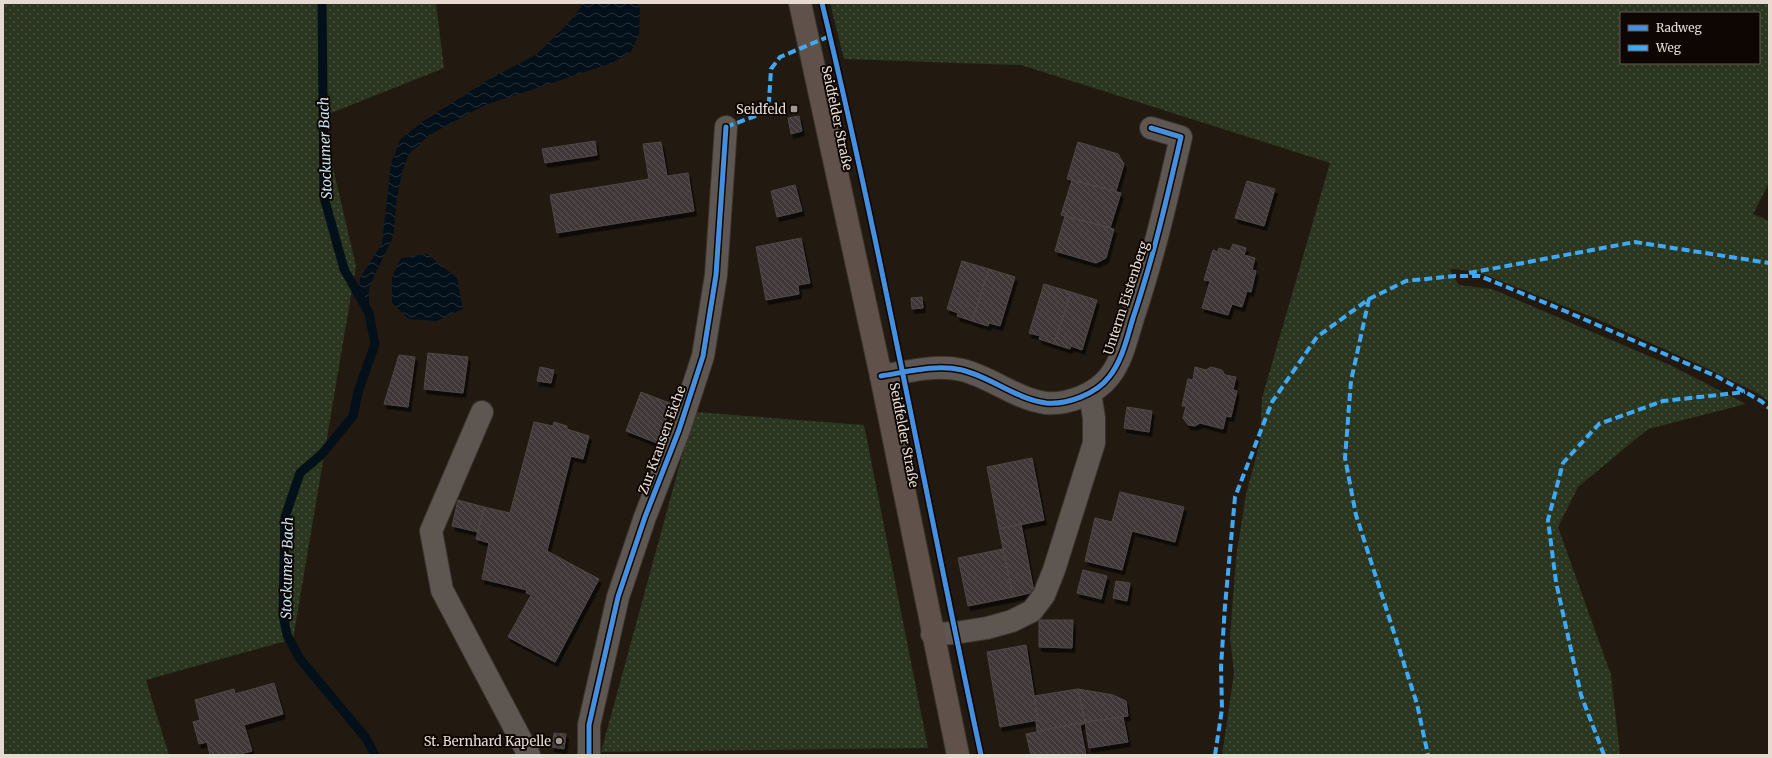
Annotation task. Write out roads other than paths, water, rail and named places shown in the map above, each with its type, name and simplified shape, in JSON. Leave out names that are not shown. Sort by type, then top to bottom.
[{"type":"main road","name":"Seidfelder Straße","points":[[800,3],[881,376],[932,634],[958,755]]},
{"type":"street","name":"Zur Krausen Eiche","points":[[589,755],[589,725],[618,597],[645,517],[679,430],[703,356],[716,275],[726,127]]},
{"type":"street","name":"Unterm Eistenberg","points":[[881,376],[946,368],[963,370],[1019,395],[1047,403],[1068,401],[1090,393],[1109,378],[1121,355],[1156,244],[1182,137],[1151,128]]},
{"type":"street","points":[[932,634],[955,633],[987,628],[1012,620],[1032,611],[1044,595],[1054,570],[1094,443],[1094,418],[1090,393]]},
{"type":"street","points":[[482,412],[431,531],[442,590],[529,755]]},
{"type":"water","points":[[584,3],[637,3],[640,10],[639,34],[631,52],[612,63],[485,105],[429,135],[409,154],[402,172],[397,198],[393,237],[369,287],[369,313],[358,295],[360,278],[382,244],[391,164],[400,140],[422,122],[488,80],[537,54],[571,20]]},
{"type":"water","points":[[427,254],[457,278],[463,309],[436,321],[409,319],[392,303],[392,277],[401,258]]},
{"type":"waterway","name":"Stockumer Bach","points":[[322,3],[324,197],[344,269],[369,313],[375,344],[358,392],[353,416],[322,454],[300,473],[285,517],[283,614],[287,635],[300,659],[366,738],[375,755]]},
{"type":"place","name":"Seidfeld","points":[[794,109]]},
{"type":"place","name":"St. Bernhard Kapelle","points":[[559,741]]}]
